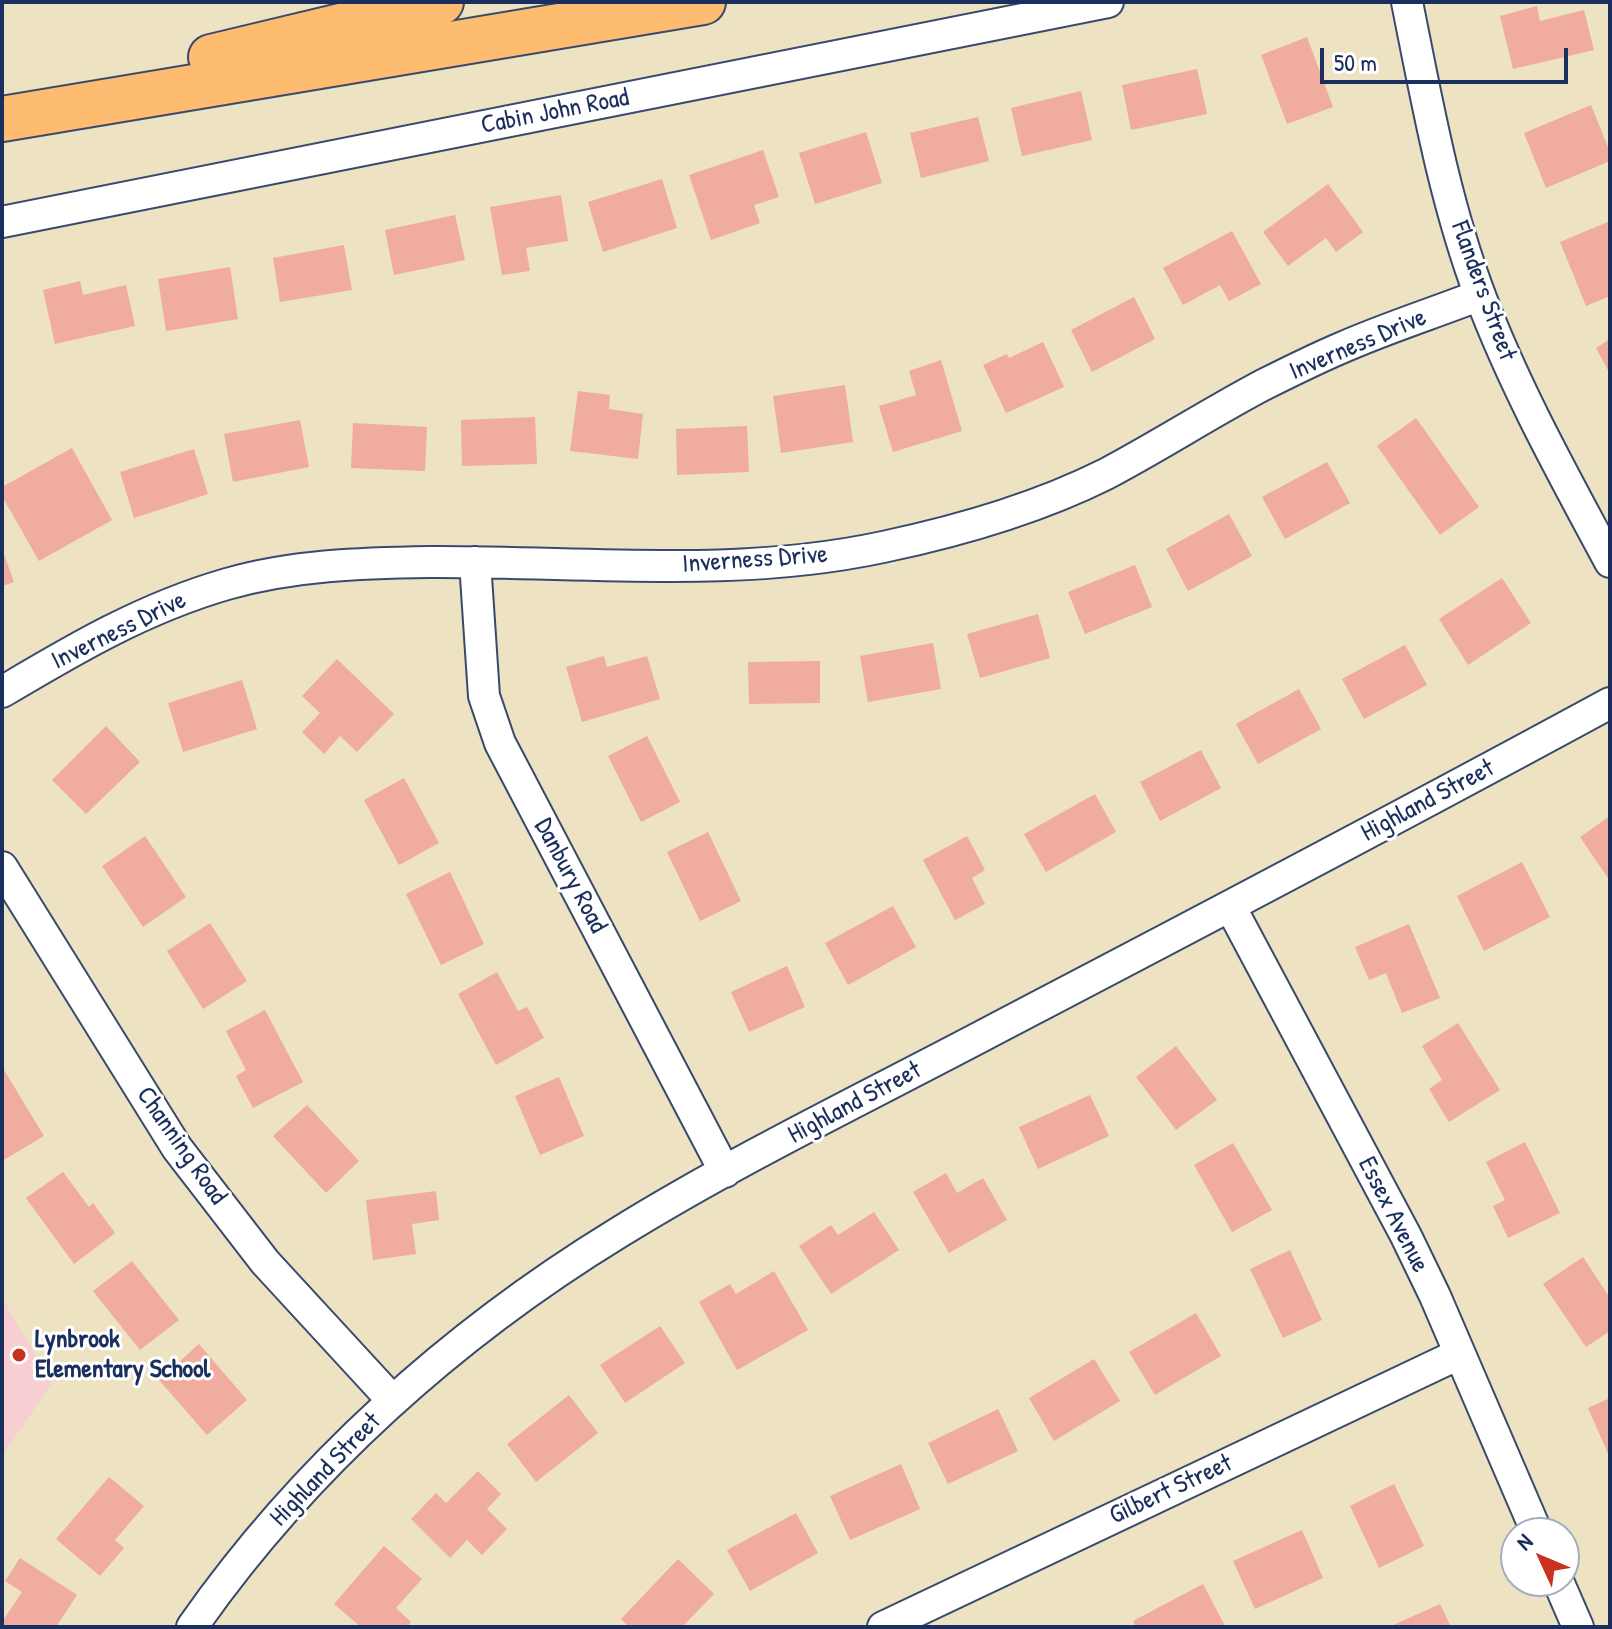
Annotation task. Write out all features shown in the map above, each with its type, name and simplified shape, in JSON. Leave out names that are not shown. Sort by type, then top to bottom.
[{"type":"highway","points":[[2,106],[441,2]]},
{"type":"highway","points":[[2,119],[703,2]]},
{"type":"street","name":"Cabin John Road","points":[[2,222],[1108,2]]},
{"type":"street","name":"Flanders Street","points":[[1407,2],[1431,121],[1480,295],[1533,418],[1610,562]]},
{"type":"street","name":"Inverness Drive","points":[[2,692],[87,641],[167,604],[231,583],[301,569],[368,563],[702,566],[795,561],[880,548],[972,526],[1039,503],[1104,475],[1261,387],[1341,348],[1480,295]]},
{"type":"street","name":"Danbury Road","points":[[475,562],[484,696],[500,743],[725,1172]]},
{"type":"street","name":"Highland Street","points":[[192,1627],[220,1587],[276,1519],[393,1401],[440,1360],[529,1292],[617,1233],[725,1172],[1610,703]]},
{"type":"street","name":"Channing Road","points":[[2,867],[177,1148],[265,1262],[393,1401]]},
{"type":"street","name":"Essex Avenue","points":[[1230,906],[1406,1236],[1530,1517]]},
{"type":"street","name":"Gilbert Street","points":[[883,1627],[1459,1354]]},
{"type":"street","points":[[1565,1597],[1578,1627]]},
{"type":"shaded area","name":"Lynbrook Elementary School","points":[[2,1298],[52,1383],[2,1456]]},
{"type":"building","points":[[1537,6],[1540,21],[1584,10],[1594,50],[1513,69],[1500,16]]},
{"type":"building","points":[[1307,37],[1333,107],[1287,124],[1261,55]]},
{"type":"building","points":[[1197,69],[1207,114],[1131,130],[1122,85]]},
{"type":"building","points":[[1081,91],[1092,140],[1022,156],[1011,108]]},
{"type":"building","points":[[1591,105],[1610,152],[1610,161],[1546,188],[1524,133]]},
{"type":"building","points":[[978,117],[989,161],[921,178],[910,133]]},
{"type":"building","points":[[866,132],[882,183],[815,204],[799,153]]},
{"type":"building","points":[[763,150],[779,197],[754,205],[760,223],[711,240],[689,175]]},
{"type":"building","points":[[662,179],[677,228],[603,252],[588,202]]},
{"type":"building","points":[[1328,184],[1363,232],[1336,252],[1326,238],[1288,266],[1263,232]]},
{"type":"building","points":[[561,195],[568,241],[526,248],[530,271],[502,275],[490,207]]},
{"type":"building","points":[[455,215],[465,260],[394,275],[385,230]]},
{"type":"building","points":[[1610,221],[1610,296],[1586,306],[1560,242]]},
{"type":"building","points":[[1232,231],[1261,284],[1229,301],[1220,285],[1183,305],[1163,268]]},
{"type":"building","points":[[344,245],[352,290],[280,302],[273,258]]},
{"type":"building","points":[[230,267],[238,319],[166,331],[158,279]]},
{"type":"building","points":[[80,281],[83,295],[126,285],[135,326],[55,344],[43,290]]},
{"type":"building","points":[[1134,297],[1155,339],[1092,372],[1071,330]]},
{"type":"building","points":[[1610,339],[1610,374],[1596,348]]},
{"type":"building","points":[[1043,342],[1064,387],[1006,413],[983,365],[1007,354],[1009,358]]},
{"type":"building","points":[[941,360],[962,431],[893,452],[879,406],[916,395],[909,371]]},
{"type":"building","points":[[845,385],[853,442],[781,453],[773,396]]},
{"type":"building","points":[[578,391],[610,395],[609,409],[643,414],[638,459],[570,451]]},
{"type":"building","points":[[535,417],[537,464],[462,466],[461,420]]},
{"type":"building","points":[[1416,418],[1479,507],[1440,535],[1377,446]]},
{"type":"building","points":[[300,420],[309,467],[233,482],[224,434]]},
{"type":"building","points":[[353,423],[427,427],[425,471],[351,468]]},
{"type":"building","points":[[747,426],[749,472],[677,475],[676,429]]},
{"type":"building","points":[[72,448],[112,520],[39,561],[2,496],[2,487]]},
{"type":"building","points":[[194,449],[208,494],[134,518],[120,472]]},
{"type":"building","points":[[1327,462],[1350,503],[1285,539],[1262,497]]},
{"type":"building","points":[[1229,514],[1252,556],[1188,591],[1166,549]]},
{"type":"building","points":[[2,549],[14,582],[2,586]]},
{"type":"building","points":[[1135,565],[1152,607],[1085,634],[1068,592]]},
{"type":"building","points":[[1502,578],[1531,623],[1468,665],[1439,619]]},
{"type":"building","points":[[1038,614],[1050,658],[980,678],[967,634]]},
{"type":"building","points":[[933,643],[941,689],[868,702],[860,656]]},
{"type":"building","points":[[1405,645],[1427,685],[1364,719],[1342,679]]},
{"type":"building","points":[[604,656],[607,667],[647,656],[660,699],[582,722],[566,667]]},
{"type":"building","points":[[337,659],[394,714],[357,752],[340,736],[324,754],[302,732],[320,713],[302,696]]},
{"type":"building","points":[[820,661],[820,703],[749,704],[748,662]]},
{"type":"building","points":[[242,680],[257,729],[183,752],[168,703]]},
{"type":"building","points":[[1299,689],[1321,729],[1258,764],[1236,724]]},
{"type":"building","points":[[106,726],[140,762],[86,814],[52,780]]},
{"type":"building","points":[[647,736],[680,802],[641,822],[608,756]]},
{"type":"building","points":[[1201,750],[1221,788],[1160,821],[1140,782]]},
{"type":"building","points":[[404,778],[439,843],[399,865],[364,800]]},
{"type":"building","points":[[1095,794],[1116,832],[1046,872],[1024,834]]},
{"type":"building","points":[[1610,816],[1610,881],[1580,837]]},
{"type":"building","points":[[708,832],[741,901],[700,921],[667,852]]},
{"type":"building","points":[[145,836],[186,897],[143,927],[102,866]]},
{"type":"building","points":[[967,836],[985,870],[972,878],[985,904],[955,920],[923,860]]},
{"type":"building","points":[[1522,862],[1550,917],[1484,951],[1457,896]]},
{"type":"building","points":[[450,872],[484,944],[441,965],[406,894]]},
{"type":"building","points":[[893,906],[916,947],[848,985],[825,943]]},
{"type":"building","points":[[210,923],[247,981],[203,1009],[167,951]]},
{"type":"building","points":[[1409,924],[1440,998],[1402,1013],[1386,973],[1369,980],[1355,947]]},
{"type":"building","points":[[787,966],[805,1007],[749,1032],[731,992]]},
{"type":"building","points":[[497,972],[518,1011],[527,1007],[544,1038],[496,1065],[458,994]]},
{"type":"building","points":[[265,1010],[303,1082],[253,1108],[236,1076],[246,1070],[226,1031]]},
{"type":"building","points":[[1458,1023],[1500,1090],[1449,1122],[1429,1089],[1442,1080],[1422,1046]]},
{"type":"building","points":[[1176,1046],[1217,1100],[1176,1130],[1136,1077]]},
{"type":"building","points":[[2,1071],[44,1136],[2,1161]]},
{"type":"building","points":[[559,1077],[584,1136],[540,1155],[515,1096]]},
{"type":"building","points":[[1090,1095],[1109,1136],[1038,1169],[1019,1127]]},
{"type":"building","points":[[307,1105],[359,1161],[326,1193],[273,1136]]},
{"type":"building","points":[[1525,1142],[1560,1213],[1508,1238],[1493,1206],[1505,1200],[1486,1162]]},
{"type":"building","points":[[1233,1143],[1272,1210],[1232,1232],[1194,1165]]},
{"type":"building","points":[[63,1172],[89,1207],[93,1203],[115,1233],[74,1264],[26,1198]]},
{"type":"building","points":[[946,1173],[957,1193],[983,1178],[1007,1220],[949,1253],[913,1192]]},
{"type":"building","points":[[436,1191],[439,1220],[412,1224],[416,1254],[373,1260],[366,1200]]},
{"type":"building","points":[[874,1212],[899,1250],[831,1294],[799,1246],[831,1225],[838,1235]]},
{"type":"building","points":[[1290,1250],[1322,1320],[1283,1338],[1250,1269]]},
{"type":"building","points":[[1583,1257],[1610,1298],[1610,1331],[1586,1347],[1543,1284]]},
{"type":"building","points":[[132,1261],[179,1320],[140,1350],[93,1291]]},
{"type":"building","points":[[774,1271],[808,1330],[737,1370],[699,1302],[730,1284],[736,1294]]},
{"type":"building","points":[[1196,1313],[1221,1356],[1155,1395],[1129,1352]]},
{"type":"building","points":[[660,1326],[685,1363],[625,1403],[600,1365]]},
{"type":"building","points":[[199,1344],[247,1400],[207,1435],[159,1380]]},
{"type":"building","points":[[1094,1359],[1120,1401],[1054,1441],[1029,1398]]},
{"type":"building","points":[[569,1395],[598,1433],[536,1482],[507,1444]]},
{"type":"building","points":[[1610,1398],[1610,1458],[1588,1408]]},
{"type":"building","points":[[998,1409],[1018,1451],[948,1484],[928,1443]]},
{"type":"building","points":[[901,1464],[920,1509],[850,1540],[830,1496]]},
{"type":"building","points":[[478,1471],[501,1494],[487,1509],[507,1529],[482,1555],[467,1540],[450,1558],[411,1519],[436,1493],[446,1503]]},
{"type":"building","points":[[109,1477],[144,1506],[115,1540],[124,1548],[100,1576],[56,1539]]},
{"type":"building","points":[[1394,1484],[1424,1546],[1379,1568],[1350,1506]]},
{"type":"building","points":[[796,1513],[818,1553],[750,1591],[727,1550]]},
{"type":"building","points":[[1302,1530],[1323,1578],[1255,1609],[1233,1561]]},
{"type":"building","points":[[384,1546],[422,1579],[396,1608],[411,1622],[407,1627],[361,1627],[334,1604]]},
{"type":"building","points":[[20,1558],[77,1595],[56,1627],[2,1627],[2,1622],[22,1592],[5,1581]]},
{"type":"building","points":[[678,1559],[714,1594],[682,1627],[629,1627],[621,1619]]},
{"type":"building","points":[[1203,1584],[1225,1626],[1136,1627],[1133,1621]]},
{"type":"building","points":[[1440,1604],[1451,1627],[1389,1627]]},
{"type":"place","name":"Lynbrook Elementary School","points":[[19,1355]]}]
